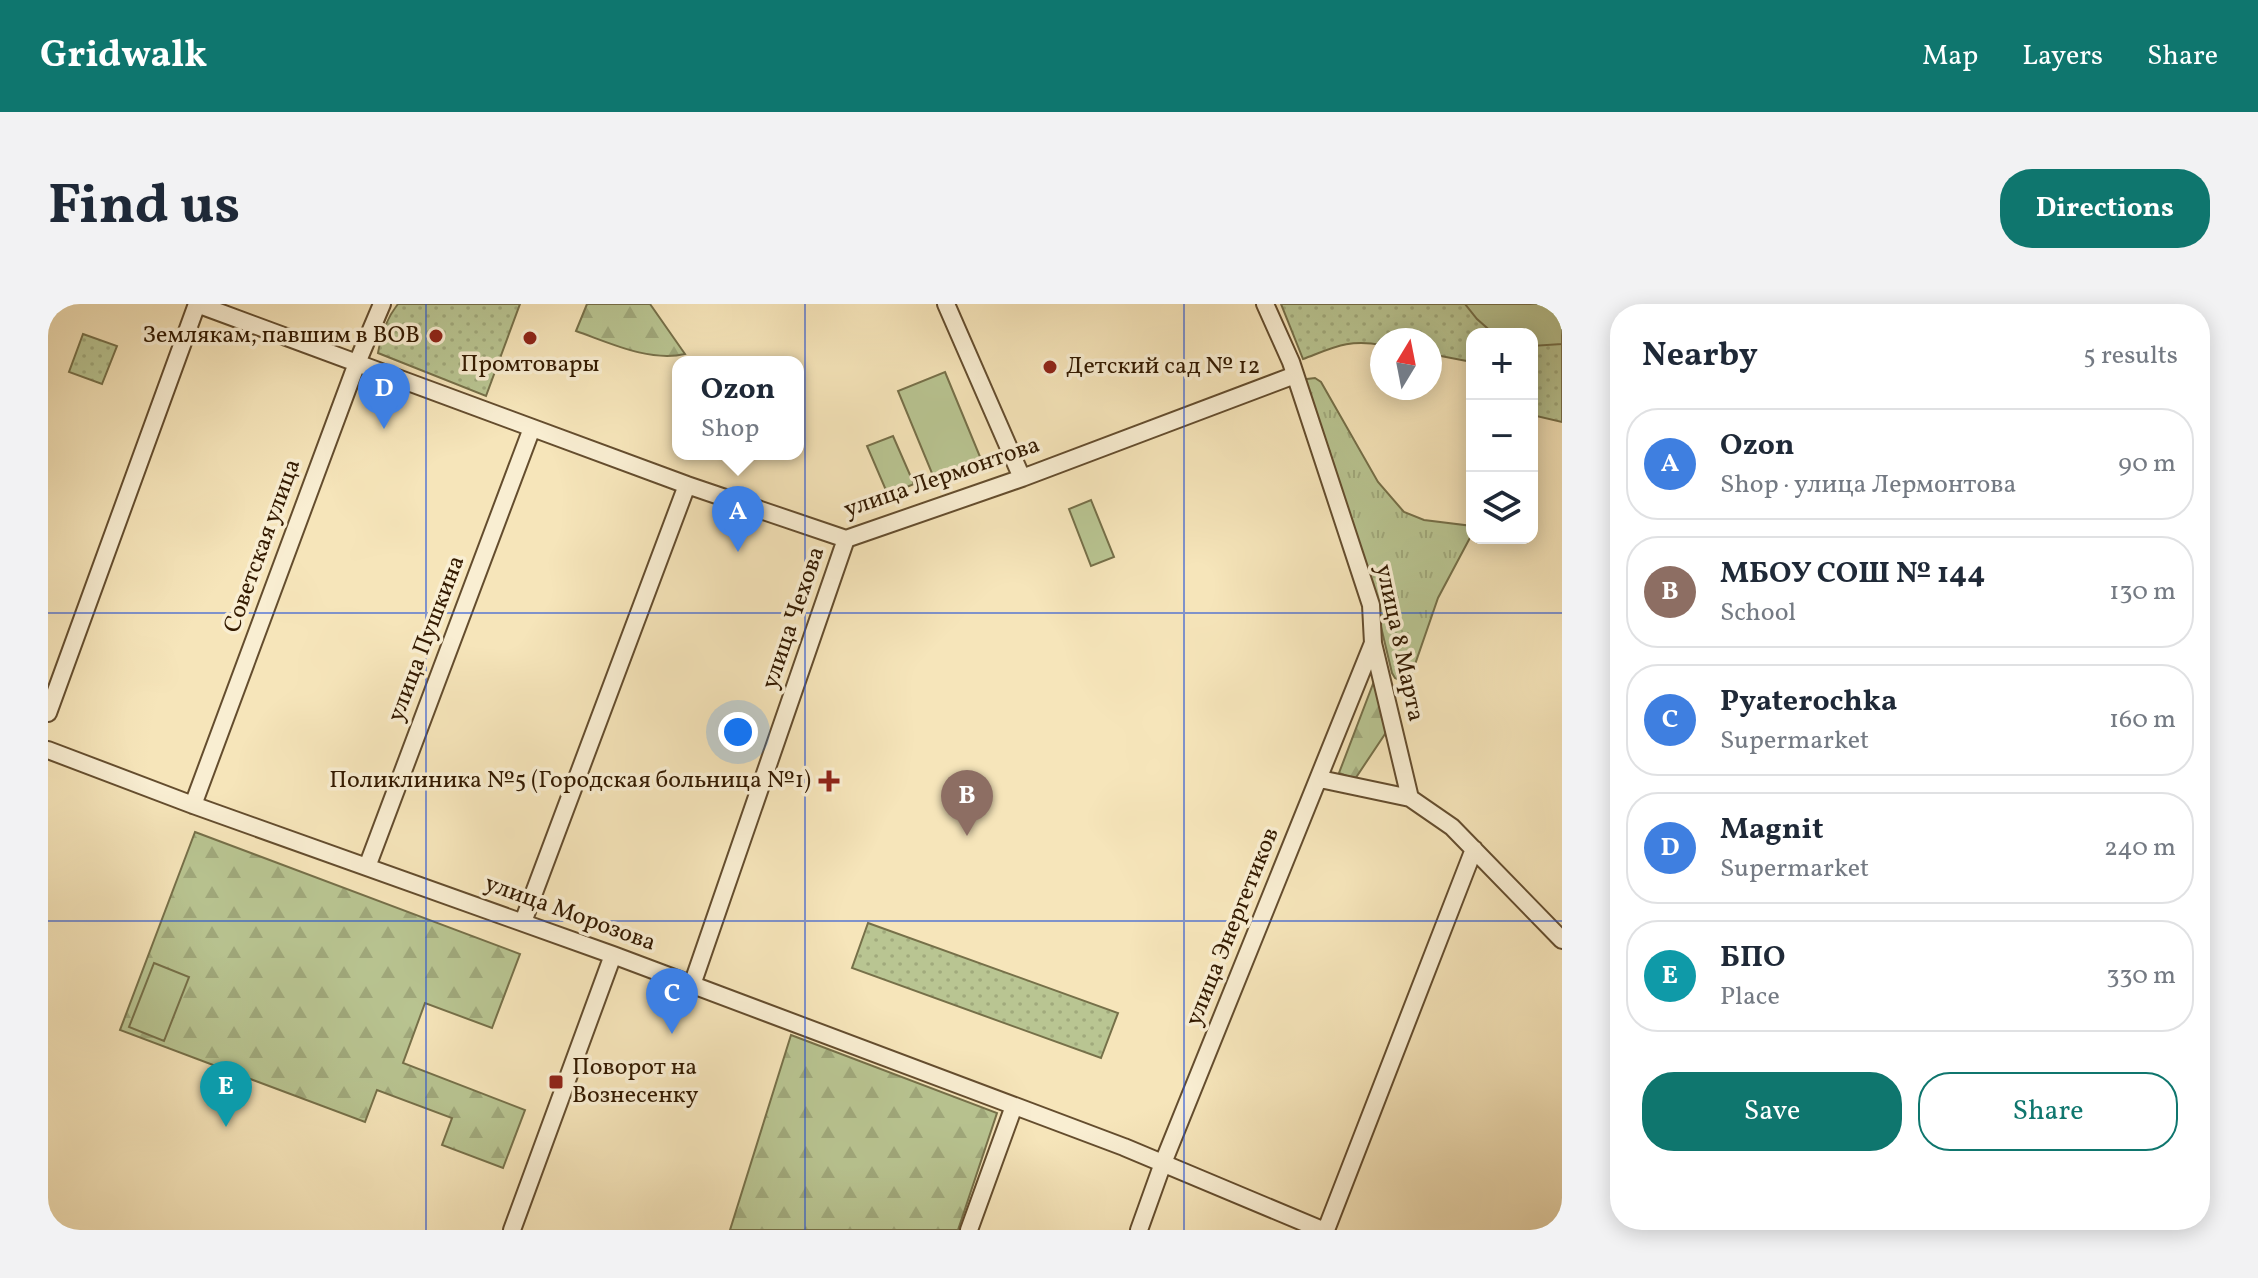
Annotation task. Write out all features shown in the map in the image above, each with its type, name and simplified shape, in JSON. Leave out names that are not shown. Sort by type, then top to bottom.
[{"type":"street","name":"улица Лермонтова","points":[[197,304],[687,485],[846,539],[1022,478],[1295,375]]},
{"type":"street","points":[[48,713],[197,304]]},
{"type":"street","name":"Советская улица","points":[[193,805],[357,363],[382,304]]},
{"type":"street","points":[[946,304],[1022,478]]},
{"type":"street","name":"улица 8 Марта","points":[[1265,304],[1295,375],[1371,605],[1373,643],[1410,798]]},
{"type":"street","name":"улица Пушкина","points":[[367,867],[532,428]]},
{"type":"street","points":[[523,922],[687,485]]},
{"type":"street","name":"улица Чехова","points":[[692,985],[846,539]]},
{"type":"street","name":"улица Энергетиков","points":[[1139,1230],[1163,1163],[1373,643]]},
{"type":"street","name":"улица Морозова","points":[[48,750],[613,955],[1163,1163],[1324,1230]]},
{"type":"street","points":[[1320,779],[1410,798],[1452,827],[1562,940]]},
{"type":"street","points":[[1324,1230],[1474,849]]},
{"type":"street","points":[[512,1230],[613,955]]},
{"type":"street","points":[[969,1230],[1014,1106]]},
{"type":"green space","points":[[398,304],[520,304],[486,396],[378,353],[385,327]]},
{"type":"green space","points":[[587,304],[650,304],[685,354],[644,353],[576,331]]},
{"type":"green space","points":[[1281,304],[1562,304],[1562,422],[1538,416],[1538,328],[1466,328],[1466,361],[1442,356],[1442,328],[1370,328],[1370,343],[1333,348],[1303,359]]},
{"type":"green space","points":[[1465,304],[1562,304],[1562,344],[1538,346],[1538,328],[1487,328]]},
{"type":"green space","points":[[83,334],[117,346],[102,384],[69,372]]},
{"type":"green space","points":[[945,372],[983,464],[936,483],[898,391]]},
{"type":"green space","points":[[1315,378],[1321,382],[1378,482],[1404,512],[1424,520],[1466,525],[1467,544],[1438,598],[1412,673],[1401,681],[1392,673],[1373,593],[1303,384],[1307,379]]},
{"type":"green space","points":[[893,436],[914,484],[888,495],[867,446]]},
{"type":"green space","points":[[1091,500],[1114,557],[1091,566],[1069,509]]},
{"type":"green space","points":[[1376,676],[1387,731],[1355,779],[1339,773]]},
{"type":"green space","points":[[195,832],[520,954],[492,1028],[425,1003],[403,1063],[525,1110],[503,1168],[442,1145],[452,1118],[377,1090],[365,1122],[120,1030]]},
{"type":"green space","points":[[868,923],[1118,1013],[1101,1058],[852,968]]},
{"type":"green space","points":[[154,963],[189,977],[164,1041],[129,1027]]},
{"type":"green space","points":[[791,1035],[997,1113],[958,1230],[730,1230]]},
{"type":"place","name":"Землякам, павшим в ВОВ","points":[[436,336]]},
{"type":"place","name":"Промтовары","points":[[530,338]]},
{"type":"place","name":"Детский сад № 12","points":[[1050,367]]},
{"type":"place","name":"Magnit","points":[[384,429]]},
{"type":"place","name":"Ozon","points":[[738,552]]},
{"type":"place","name":"Поликлиника №5 (Городская больница №1)","points":[[829,781]]},
{"type":"place","name":"МБОУ СОШ № 144","points":[[967,836]]},
{"type":"place","name":"Pyaterochka","points":[[672,1034]]},
{"type":"place","name":"Поворот на Вознесенку","points":[[556,1082]]},
{"type":"place","name":"БПО","points":[[226,1127]]}]
